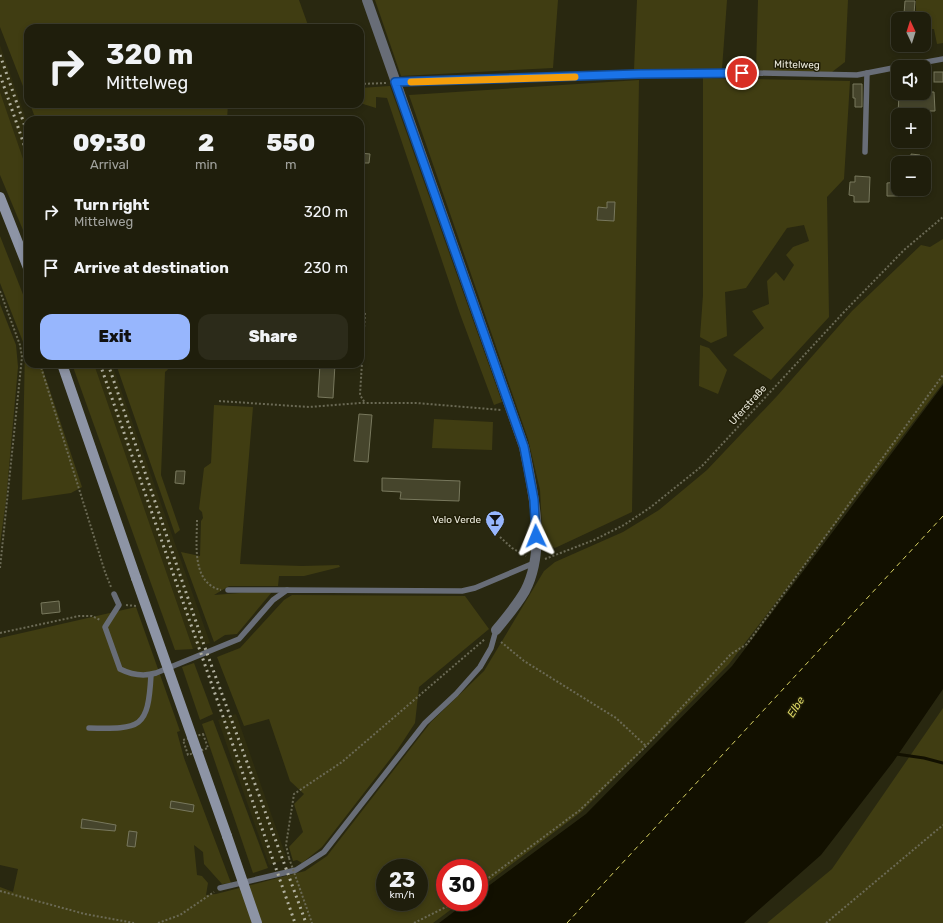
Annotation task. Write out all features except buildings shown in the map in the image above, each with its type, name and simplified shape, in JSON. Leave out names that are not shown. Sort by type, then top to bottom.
[{"type":"main road","points":[[0,197],[24,258]]},
{"type":"main road","points":[[63,368],[257,923]]},
{"type":"street","points":[[367,0],[524,447],[532,488],[535,526],[535,563],[525,590],[495,633]]},
{"type":"lane","name":"Mittelweg","points":[[931,61],[943,59]]},
{"type":"lane","name":"Mittelweg","points":[[395,82],[639,74],[756,73],[857,75],[891,68]]},
{"type":"lane","points":[[865,152],[867,73]]},
{"type":"lane","points":[[228,590],[462,591],[475,588],[535,563]]},
{"type":"lane","points":[[114,594],[119,605],[105,627],[120,669],[128,673],[142,676],[151,675],[240,639],[273,600],[288,590]]},
{"type":"lane","points":[[220,888],[296,870],[324,852],[425,723],[456,694],[480,667],[491,648],[495,633]]},
{"type":"lane","points":[[90,728],[122,729],[132,726],[142,720],[148,710],[151,675]]},
{"type":"path","points":[[364,84],[395,82]]},
{"type":"path","name":"Uferstraße","points":[[535,563],[594,540],[624,525],[651,507],[702,466],[849,306],[904,250],[943,217]]},
{"type":"path","points":[[0,292],[20,345],[22,357],[0,568]]},
{"type":"path","points":[[364,311],[364,329]]},
{"type":"path","points":[[41,368],[105,572],[114,594]]},
{"type":"path","points":[[362,368],[360,395],[365,403]]},
{"type":"path","points":[[488,878],[580,810],[646,746],[731,654],[747,644],[943,375]]},
{"type":"path","points":[[219,401],[309,407],[365,403],[417,403],[510,410]]},
{"type":"path","points":[[197,520],[199,570],[206,582],[219,590],[228,590]]},
{"type":"path","points":[[500,537],[512,548],[525,554]]},
{"type":"path","points":[[0,633],[86,615],[100,620],[105,627]]},
{"type":"path","points":[[312,923],[289,858],[286,845],[294,794],[342,762],[495,633],[524,661],[616,718],[646,746]]},
{"type":"path","points":[[203,734],[208,748]]},
{"type":"path","points":[[826,923],[943,826]]},
{"type":"path","points":[[158,923],[180,915],[201,899],[220,888]]},
{"type":"path","points":[[0,891],[85,914],[134,923]]},
{"type":"path","points":[[414,923],[438,911]]},
{"type":"shaded area","points":[[0,0],[299,0],[308,24],[24,24],[24,89],[0,27]]},
{"type":"shaded area","points":[[375,0],[558,0],[553,68],[401,76]]},
{"type":"shaded area","points":[[637,0],[727,0],[722,69],[634,70]]},
{"type":"shaded area","points":[[758,0],[848,0],[845,62],[832,72],[756,71]]},
{"type":"shaded area","points":[[916,0],[943,0],[943,43],[937,44],[934,29],[931,29],[931,12],[916,12]]},
{"type":"shaded area","points":[[0,45],[25,116],[24,161],[0,92]]},
{"type":"shaded area","points":[[703,78],[850,81],[844,179],[827,197],[829,317],[771,380],[733,355],[764,328],[752,311],[769,304],[767,281],[776,272],[784,281],[794,265],[786,255],[793,247],[809,241],[804,225],[787,228],[746,288],[725,292],[727,336],[711,343],[700,337],[703,295]]},
{"type":"shaded area","points":[[639,80],[632,512],[555,548],[543,544],[540,490],[528,439],[409,95]]},
{"type":"shaded area","points":[[390,86],[502,402],[494,405],[460,314],[387,98],[376,97],[376,108],[364,104],[364,88]]},
{"type":"shaded area","points":[[0,92],[24,161],[24,232],[0,175]]},
{"type":"shaded area","points":[[32,108],[228,108],[227,116],[34,116]]},
{"type":"shaded area","points":[[0,236],[24,297],[24,344],[0,283]]},
{"type":"shaded area","points":[[943,239],[943,383],[729,664],[581,812],[488,882],[488,859],[436,859],[436,911],[449,911],[433,923],[0,923],[0,887],[13,892],[18,869],[0,865],[0,638],[136,607],[180,731],[177,732],[184,758],[231,883],[222,884],[204,864],[203,852],[194,845],[197,875],[202,876],[208,883],[206,895],[216,894],[305,871],[327,856],[431,722],[484,671],[544,571],[555,562],[623,532],[659,510],[707,470],[778,395],[852,311],[921,245],[930,247]]},
{"type":"shaded area","points":[[0,304],[16,345],[18,367],[6,501],[0,544]]},
{"type":"shaded area","points":[[700,345],[709,348],[727,370],[718,394],[699,386]]},
{"type":"shaded area","points":[[25,368],[42,368],[82,487],[71,493],[22,500]]},
{"type":"shaded area","points":[[73,368],[95,368],[193,649],[175,650]]},
{"type":"shaded area","points":[[95,368],[113,368],[210,643],[193,649]]},
{"type":"shaded area","points":[[117,368],[170,368],[165,372],[161,475],[180,530],[175,534]]},
{"type":"shaded area","points":[[214,405],[253,407],[240,564],[302,566],[339,565],[340,567],[304,576],[279,576],[278,586],[229,586],[214,595],[267,591],[272,592],[237,634],[225,635],[214,642],[181,552],[200,556],[201,521],[203,518],[202,512],[199,509],[204,468],[211,463]]},
{"type":"shaded area","points":[[434,419],[493,422],[492,450],[432,448]]},
{"type":"shaded area","points":[[292,595],[465,596],[489,629],[419,687],[415,723],[398,749],[322,847],[302,863],[297,860],[293,861],[289,847],[303,832],[294,804],[304,794],[290,781],[269,719],[244,726],[217,657],[240,648],[284,600]]},
{"type":"shaded area","points":[[194,663],[213,714],[200,720],[182,667]]},
{"type":"shaded area","points":[[943,708],[943,923],[767,923],[832,869]]},
{"type":"shaded area","points":[[236,714],[287,859],[269,865],[218,720]]},
{"type":"shaded area","points":[[213,720],[268,868],[253,873],[202,724]]},
{"type":"water","name":"Elbe","points":[[943,385],[943,689],[893,762],[821,855],[744,923],[439,923],[455,911],[488,911],[488,886],[586,814],[732,666]]},
{"type":"waterway","points":[[896,754],[924,758],[943,763]]},
{"type":"ferry route","points":[[567,923],[943,516]]},
{"type":"railway","points":[[0,55],[24,124]]},
{"type":"railway","points":[[0,75],[24,144]]},
{"type":"railway","points":[[101,368],[295,923]]},
{"type":"railway","points":[[109,368],[204,645],[306,923]]},
{"type":"slow traffic","points":[[411,82],[575,77]]},
{"type":"place","name":"Velo Verde","points":[[495,537]]},
{"type":"route","points":[[536,536],[534,500],[524,447],[395,82],[639,74],[742,73]]}]
